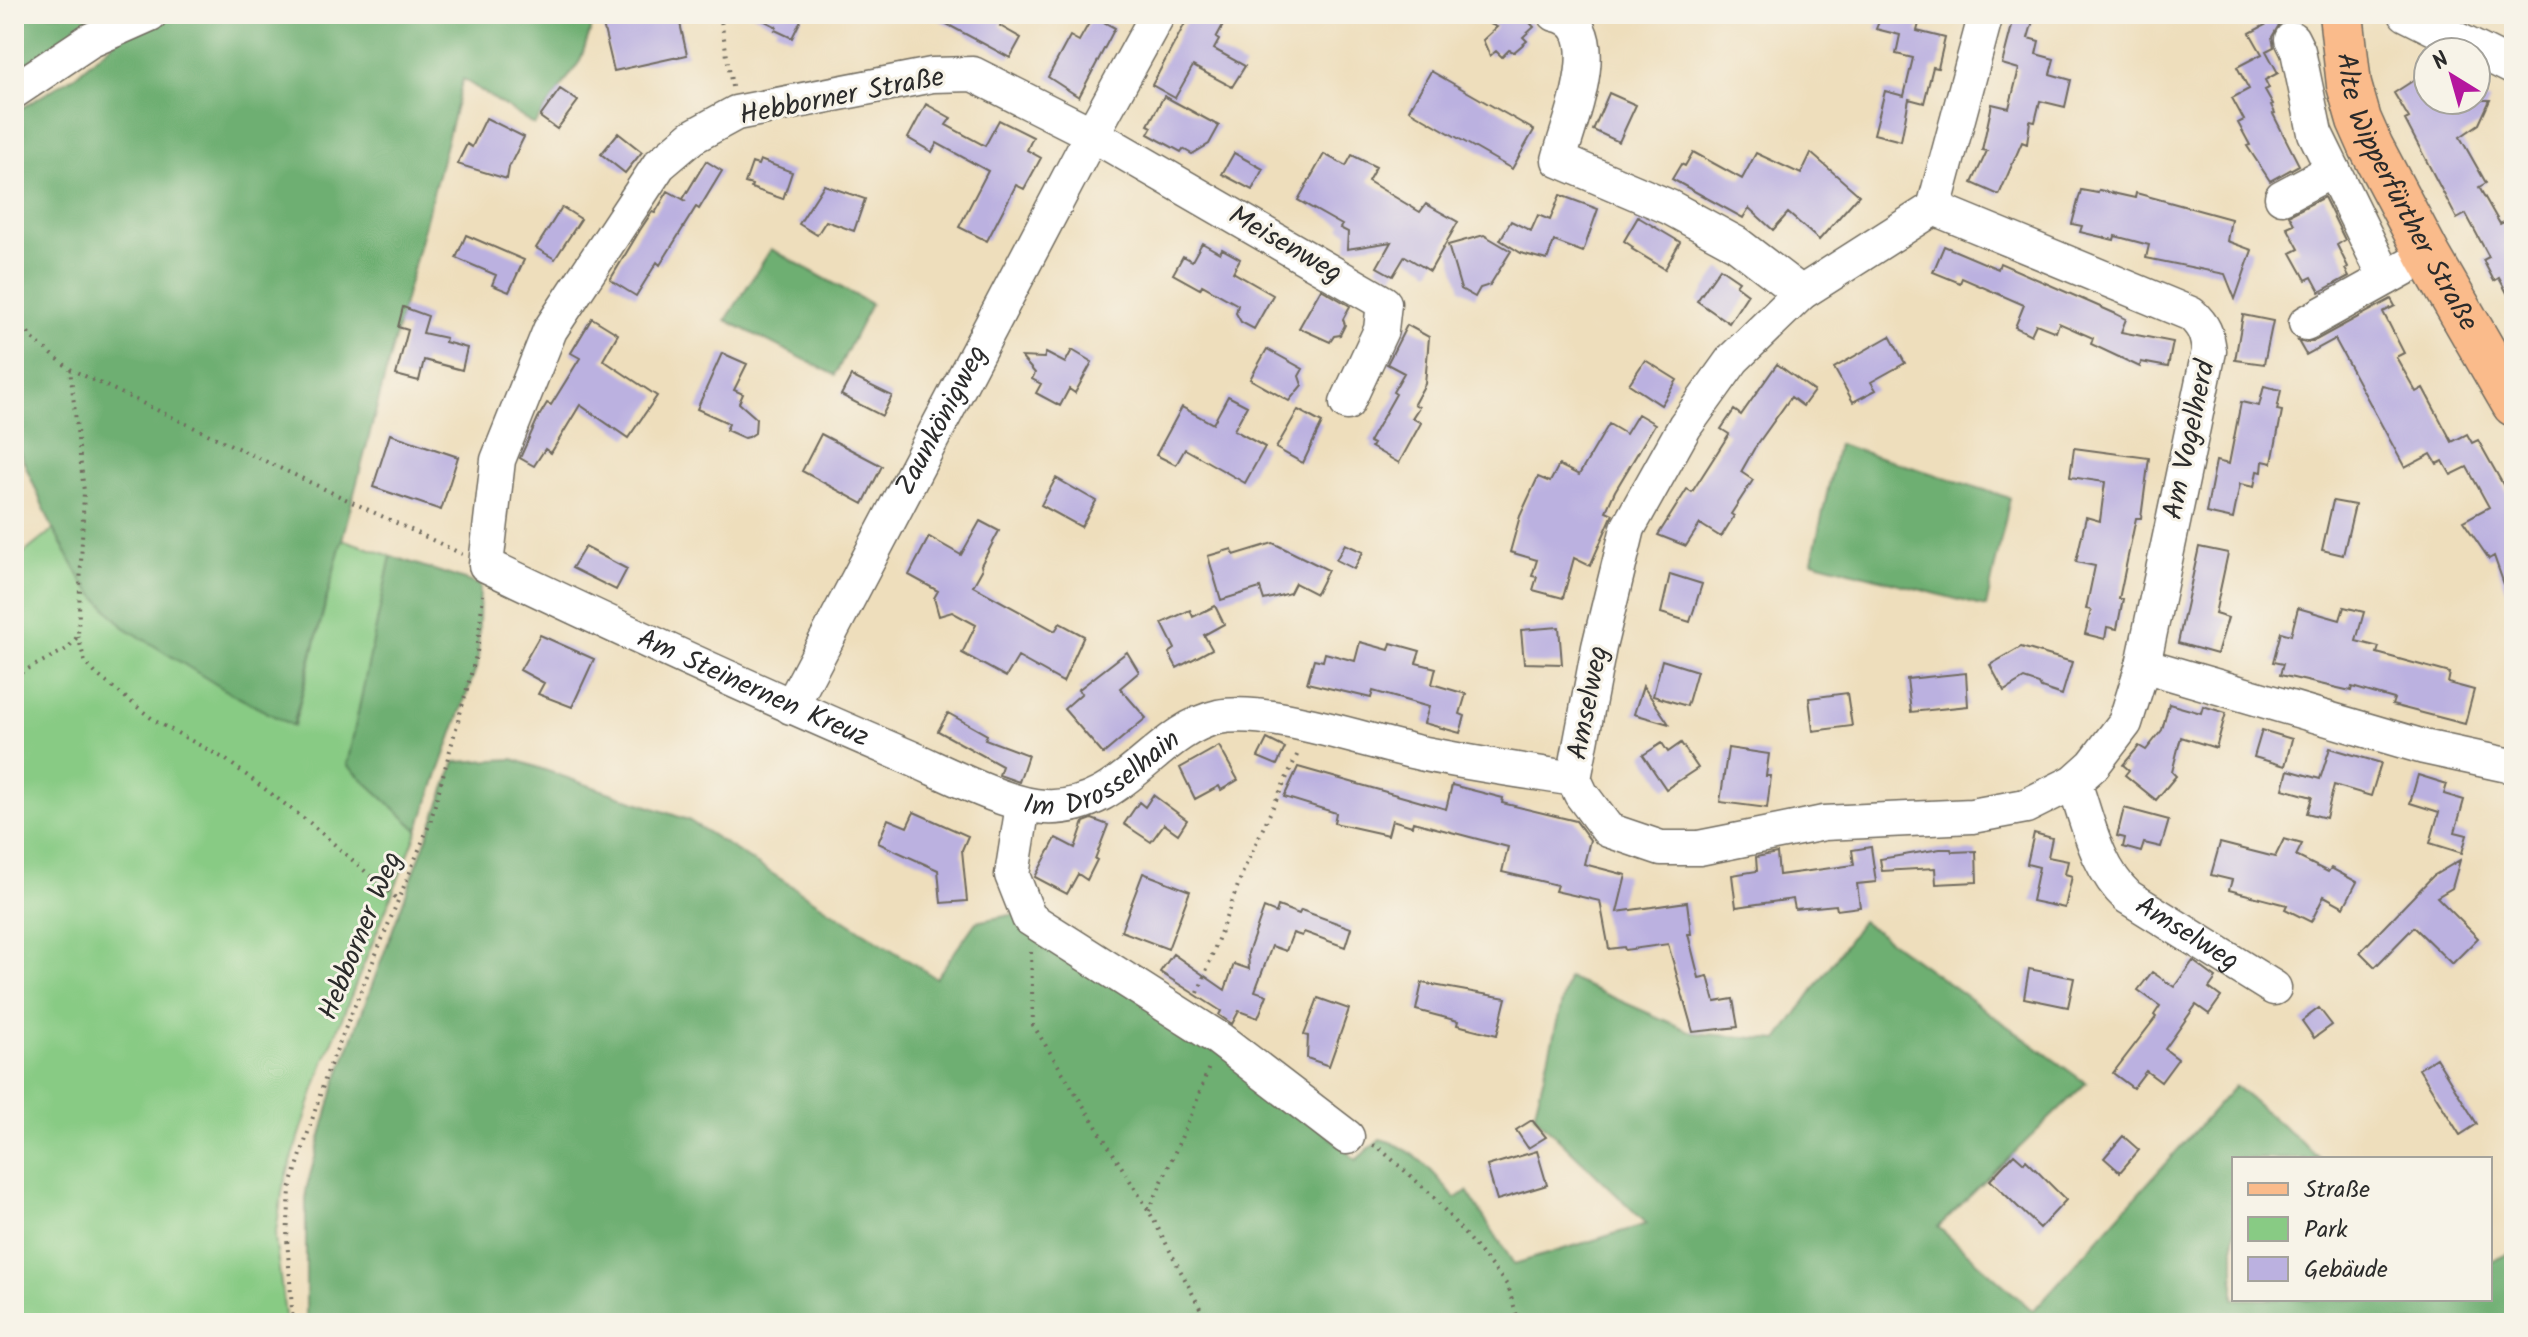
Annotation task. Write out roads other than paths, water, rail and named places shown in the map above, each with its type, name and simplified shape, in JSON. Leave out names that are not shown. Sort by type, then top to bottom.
[{"type":"main road","name":"Alte Wipperfürther Straße","points":[[2341,14],[2349,85],[2359,120],[2428,255],[2514,404]]},
{"type":"street","points":[[14,91],[89,41],[150,14]]},
{"type":"street","points":[[1092,134],[1158,14]]},
{"type":"street","points":[[1555,14],[1569,18],[1578,27],[1585,50],[1581,81],[1559,160],[1697,222],[1737,244],[1801,293]]},
{"type":"street","points":[[1934,208],[1986,14]]},
{"type":"street","points":[[2406,14],[2514,68]]},
{"type":"street","points":[[2292,39],[2298,51],[2315,133],[2386,278]]},
{"type":"street","name":"Hebborner Straße","points":[[486,565],[498,460],[550,330],[659,165],[692,137],[736,113],[932,75],[973,74],[1092,134]]},
{"type":"street","name":"Meisenweg","points":[[1092,134],[1384,303],[1381,330],[1347,403]]},
{"type":"street","name":"Zaunkönigweg","points":[[791,707],[1092,134]]},
{"type":"street","points":[[2282,197],[2333,170]]},
{"type":"street","name":"Amselweg","points":[[1934,208],[1801,293],[1733,359],[1685,426],[1628,528],[1599,647],[1574,779],[1581,794],[1608,830],[1661,848],[1699,848],[1824,823],[1972,816],[2026,806],[2074,782],[2093,765],[2125,723],[2143,665]]},
{"type":"street","name":"Am Vogelherd","points":[[1934,208],[2191,314],[2204,326],[2209,351],[2143,665]]},
{"type":"street","points":[[2306,323],[2428,255]]},
{"type":"street","name":"Am Steinernen Kreuz","points":[[486,565],[791,707],[1023,805]]},
{"type":"street","points":[[2143,665],[2424,747],[2514,764]]},
{"type":"street","name":"Im Drosselhain","points":[[1347,1137],[1219,1039],[1029,918],[1012,875],[1023,805],[1065,806],[1090,800],[1113,787],[1192,727],[1214,718],[1240,713],[1310,726],[1425,754],[1574,779]]},
{"type":"street","name":"Amselweg","points":[[2074,782],[2102,865],[2113,883],[2128,897],[2274,988]]}]
